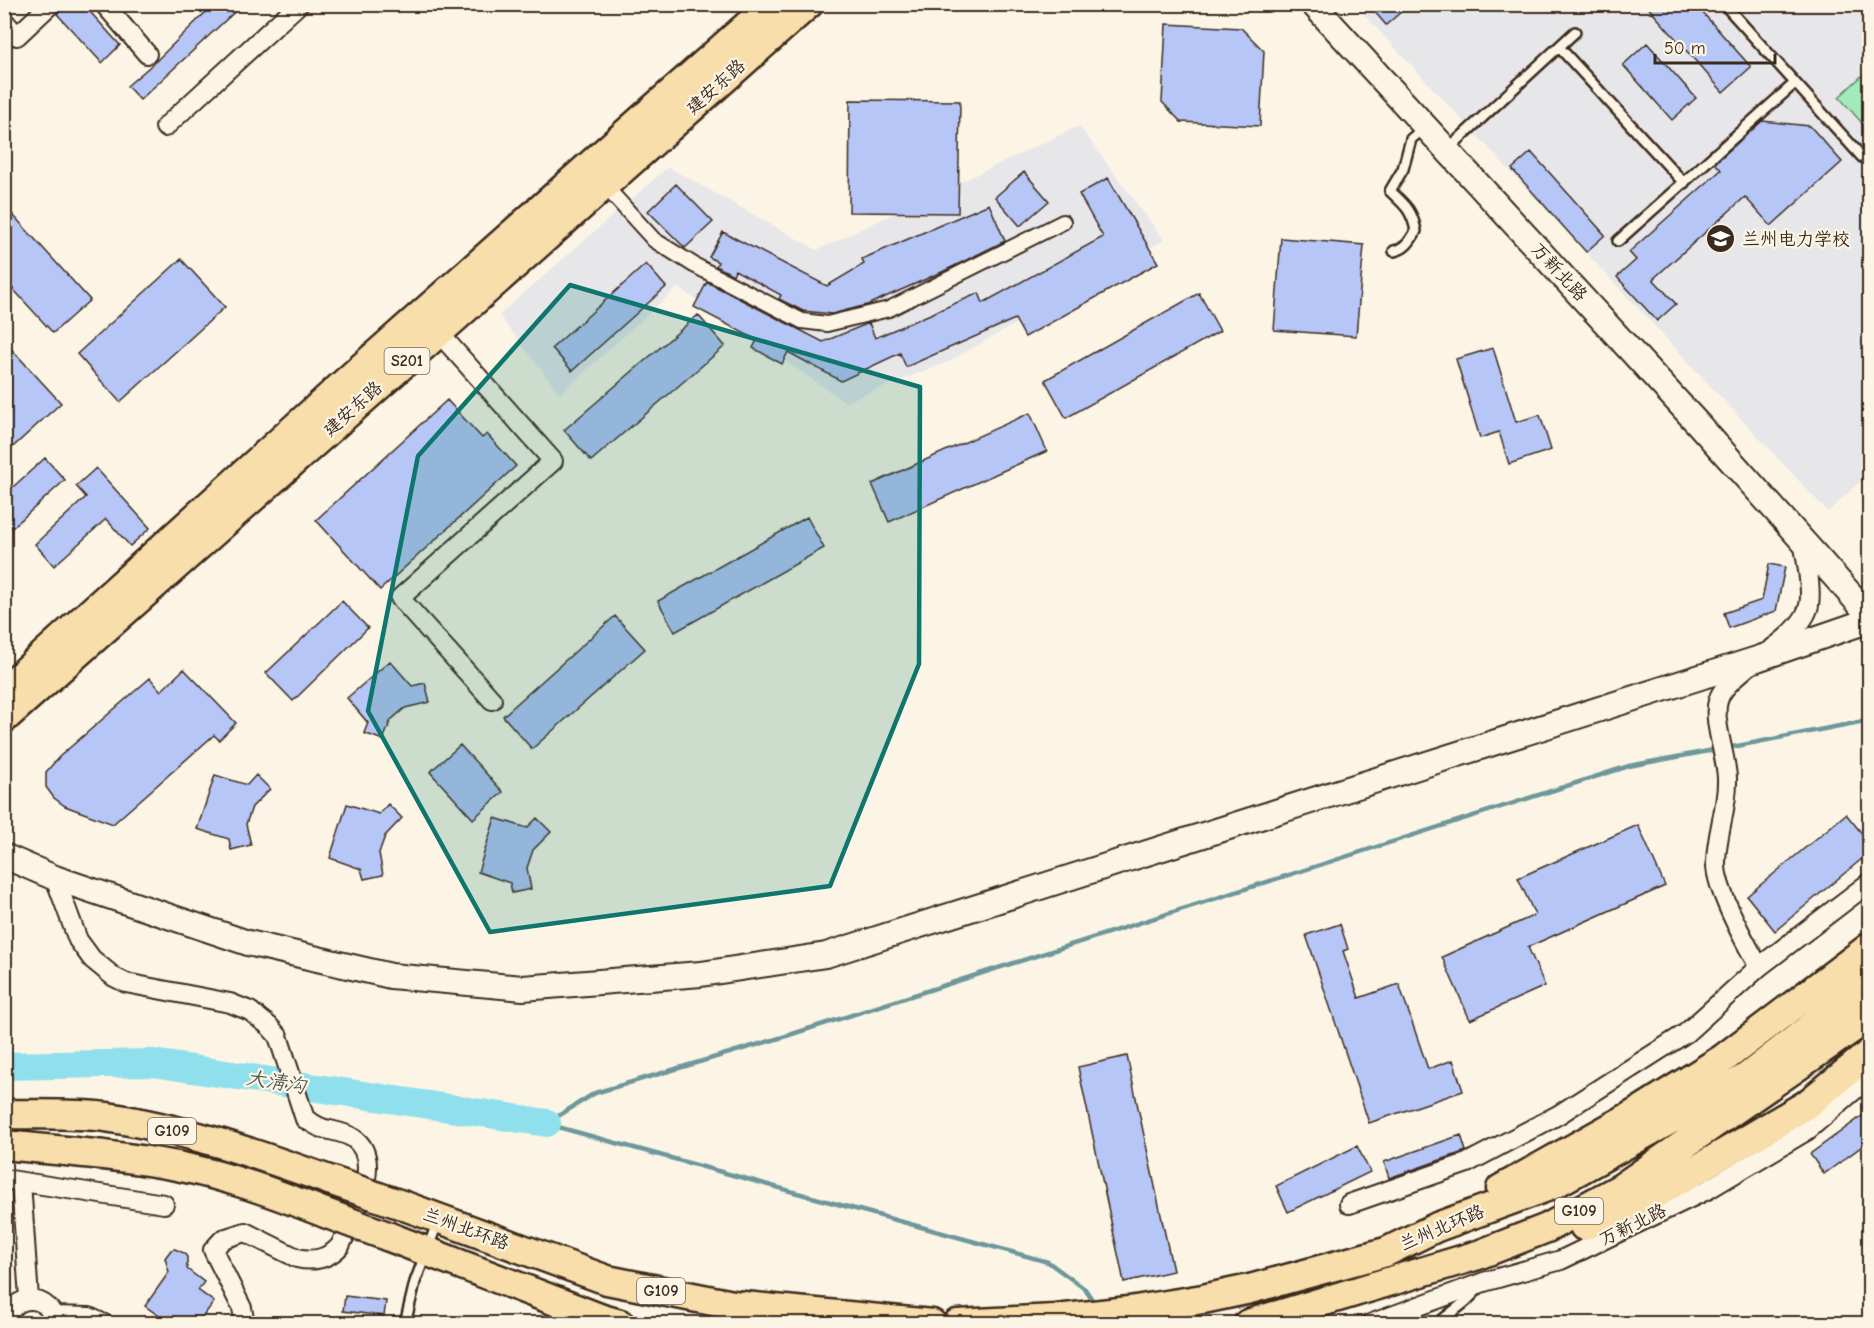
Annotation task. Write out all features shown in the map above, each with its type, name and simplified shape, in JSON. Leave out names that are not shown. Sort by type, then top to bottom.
[{"type":"highway","points":[[1437,1227],[1635,1114],[1724,1058],[1869,947]]},
{"type":"highway","name":"兰州北环路","points":[[957,1323],[1056,1319],[1129,1311],[1251,1289],[1386,1252],[1437,1227],[1552,1185],[1746,1078],[1869,981]]},
{"type":"highway","name":"兰州北环路","points":[[1248,1323],[1481,1268],[1547,1228],[1621,1188],[1869,1016]]},
{"type":"highway","points":[[1481,1268],[1633,1207],[1806,1105],[1869,1053]]},
{"type":"highway","name":"兰州北环路","points":[[4,1114],[105,1117],[183,1133],[273,1160],[607,1280],[733,1305],[932,1323]]},
{"type":"highway","name":"兰州北环路","points":[[4,1145],[111,1155],[178,1166],[253,1185],[602,1319],[620,1323]]},
{"type":"main road","name":"建安东路","points":[[4,690],[356,372],[771,4]]},
{"type":"main road","name":"建安东路","points":[[4,719],[809,4]]},
{"type":"main road","name":"万新北路","points":[[1313,4],[1700,425],[1869,618]]},
{"type":"main road","points":[[4,856],[55,878],[248,943],[391,976],[523,987],[701,974],[826,955],[1757,658],[1869,618]]},
{"type":"street","points":[[4,21],[17,36],[51,4]]},
{"type":"street","points":[[104,4],[147,54]]},
{"type":"street","points":[[165,127],[299,4]]},
{"type":"street","points":[[605,186],[654,240],[694,265],[801,321],[827,324],[889,309],[1064,222]]},
{"type":"street","points":[[439,333],[553,461],[400,598],[492,700]]},
{"type":"street","points":[[1759,967],[1742,936],[1724,894],[1716,867],[1727,779],[1718,701],[1732,679],[1757,658],[1790,636],[1809,608],[1808,568],[1803,542]]},
{"type":"street","points":[[55,878],[78,940],[102,969],[126,983],[230,1003],[259,1017],[278,1036],[305,1119],[320,1128],[348,1135],[359,1143],[368,1158],[363,1192],[340,1246],[335,1252],[322,1259],[305,1260],[245,1232],[223,1239],[213,1250],[242,1308],[245,1323]]},
{"type":"street","points":[[1349,1204],[1467,1163],[1558,1115],[1686,1033],[1759,967],[1869,882]]},
{"type":"street","name":"万新北路","points":[[1370,1323],[1403,1313],[1481,1268],[1561,1260],[1707,1190],[1808,1130],[1869,1077]]},
{"type":"street","points":[[29,1299],[13,1180],[164,1204]]},
{"type":"street","points":[[6,1321],[14,1306],[29,1299],[45,1303],[55,1320],[89,1317],[104,1323]]},
{"type":"lane","points":[[1724,4],[1862,157]]},
{"type":"lane","points":[[1447,150],[1575,32]]},
{"type":"lane","points":[[1559,46],[1684,183]]},
{"type":"lane","points":[[1618,242],[1795,83]]},
{"type":"lane","points":[[1394,251],[1401,250],[1408,244],[1416,231],[1414,216],[1407,206],[1390,191],[1404,169],[1411,139],[1425,127]]},
{"type":"lane","points":[[405,1323],[415,1282],[439,1219]]},
{"type":"lane","points":[[1437,1323],[1465,1302],[1481,1268]]},
{"type":"highlighted area","points":[[570,285],[920,387],[919,664],[830,886],[490,932],[368,711],[418,456]]},
{"type":"shaded area","name":"兰州电力学校","points":[[1355,5],[1869,5],[1869,473],[1828,512]]},
{"type":"shaded area","points":[[1079,126],[1164,240],[950,361],[845,402],[678,287],[560,394],[499,315],[668,167],[817,250]]},
{"type":"green space","points":[[1869,69],[1869,131],[1839,97]]},
{"type":"building","points":[[66,4],[83,4],[120,45],[102,63],[57,14]]},
{"type":"building","points":[[214,4],[243,4],[140,100],[127,86]]},
{"type":"building","points":[[1368,4],[1410,4],[1386,25]]},
{"type":"building","points":[[1645,4],[1695,4],[1751,67],[1723,92]]},
{"type":"building","points":[[1166,24],[1241,28],[1264,51],[1260,126],[1181,122],[1162,102]]},
{"type":"building","points":[[1647,43],[1696,98],[1672,120],[1623,65]]},
{"type":"building","points":[[850,100],[960,101],[958,213],[849,212]]},
{"type":"building","points":[[1762,121],[1810,126],[1842,162],[1771,226],[1745,197],[1653,279],[1676,304],[1657,321],[1617,277],[1636,260],[1629,252],[1721,170],[1715,163]]},
{"type":"building","points":[[1531,152],[1605,235],[1586,252],[1512,169]]},
{"type":"building","points":[[1024,172],[1049,201],[1020,226],[995,197]]},
{"type":"building","points":[[1108,178],[1158,263],[1025,337],[1015,319],[906,367],[900,353],[841,381],[788,352],[782,364],[753,348],[757,340],[694,307],[707,282],[823,342],[869,323],[875,338],[979,293],[983,303],[1103,237],[1079,194]]},
{"type":"building","points":[[676,184],[713,222],[685,248],[648,211]]},
{"type":"building","points":[[989,204],[1005,241],[867,305],[832,314],[803,311],[779,299],[781,295],[735,270],[733,275],[716,266],[718,262],[709,257],[723,232],[827,286],[864,264],[862,259]]},
{"type":"building","points":[[4,205],[90,300],[53,333],[4,279]]},
{"type":"building","points":[[1281,238],[1364,245],[1356,336],[1274,330]]},
{"type":"building","points":[[181,259],[225,307],[120,402],[77,354]]},
{"type":"building","points":[[646,264],[666,287],[572,371],[552,348]]},
{"type":"building","points":[[1199,293],[1220,331],[1066,418],[1045,380]]},
{"type":"building","points":[[698,315],[725,346],[591,461],[564,430]]},
{"type":"building","points":[[4,341],[61,403],[4,455]]},
{"type":"building","points":[[1493,348],[1516,422],[1540,415],[1551,450],[1509,464],[1499,432],[1480,438],[1456,359]]},
{"type":"building","points":[[447,400],[482,438],[487,434],[516,466],[380,590],[316,520]]},
{"type":"building","points":[[1030,413],[1047,451],[889,522],[872,484]]},
{"type":"building","points":[[45,458],[65,480],[12,528],[4,520],[4,495]]},
{"type":"building","points":[[96,468],[150,528],[130,546],[106,519],[54,566],[35,544],[86,497],[76,486]]},
{"type":"building","points":[[807,517],[824,548],[675,632],[658,601]]},
{"type":"building","points":[[1769,564],[1785,567],[1776,611],[1729,628],[1724,613],[1762,600]]},
{"type":"building","points":[[342,601],[368,628],[293,701],[266,673]]},
{"type":"building","points":[[615,616],[645,649],[532,749],[503,716]]},
{"type":"building","points":[[390,661],[412,686],[425,683],[430,702],[405,708],[391,720],[383,740],[364,733],[368,723],[347,698]]},
{"type":"building","points":[[184,669],[236,723],[219,740],[214,735],[113,824],[65,806],[54,798],[46,787],[46,772],[59,757],[150,678],[161,691]]},
{"type":"building","points":[[460,745],[503,792],[473,819],[430,772]]},
{"type":"building","points":[[215,775],[247,785],[256,775],[270,789],[252,807],[246,824],[251,845],[231,850],[229,839],[197,829]]},
{"type":"building","points":[[347,804],[379,814],[388,804],[402,818],[385,836],[379,853],[383,875],[364,879],[361,869],[330,858]]},
{"type":"building","points":[[1846,814],[1869,842],[1869,853],[1775,931],[1747,896]]},
{"type":"building","points":[[495,818],[527,828],[537,818],[551,832],[533,850],[527,868],[531,889],[512,893],[510,883],[478,872]]},
{"type":"building","points":[[1638,825],[1665,886],[1528,947],[1545,986],[1470,1020],[1442,957],[1535,915],[1518,878]]},
{"type":"building","points":[[1340,924],[1348,949],[1343,951],[1359,998],[1399,984],[1428,1069],[1453,1060],[1463,1091],[1369,1123],[1306,935]]},
{"type":"building","points":[[1127,1056],[1173,1271],[1124,1282],[1078,1067]]},
{"type":"building","points":[[1869,1111],[1869,1141],[1824,1174],[1810,1154]]},
{"type":"building","points":[[1461,1135],[1466,1151],[1389,1178],[1384,1162]]},
{"type":"building","points":[[1357,1146],[1370,1172],[1288,1212],[1276,1186]]},
{"type":"building","points":[[175,1249],[187,1257],[187,1269],[204,1282],[198,1290],[214,1302],[198,1323],[153,1323],[159,1316],[145,1306],[169,1272],[165,1258],[171,1250]]},
{"type":"building","points":[[345,1296],[386,1301],[384,1316],[343,1311]]},
{"type":"waterway","points":[[1727,748],[1870,720]]},
{"type":"waterway","points":[[547,1123],[595,1093],[783,1037],[1629,766],[1719,749]]},
{"type":"waterway","name":"大清沟","points":[[4,1066],[153,1063],[547,1123]]},
{"type":"waterway","points":[[547,1124],[1048,1262],[1085,1289],[1095,1304]]},
{"type":"place","name":"兰州电力学校","points":[[1721,239]]}]
